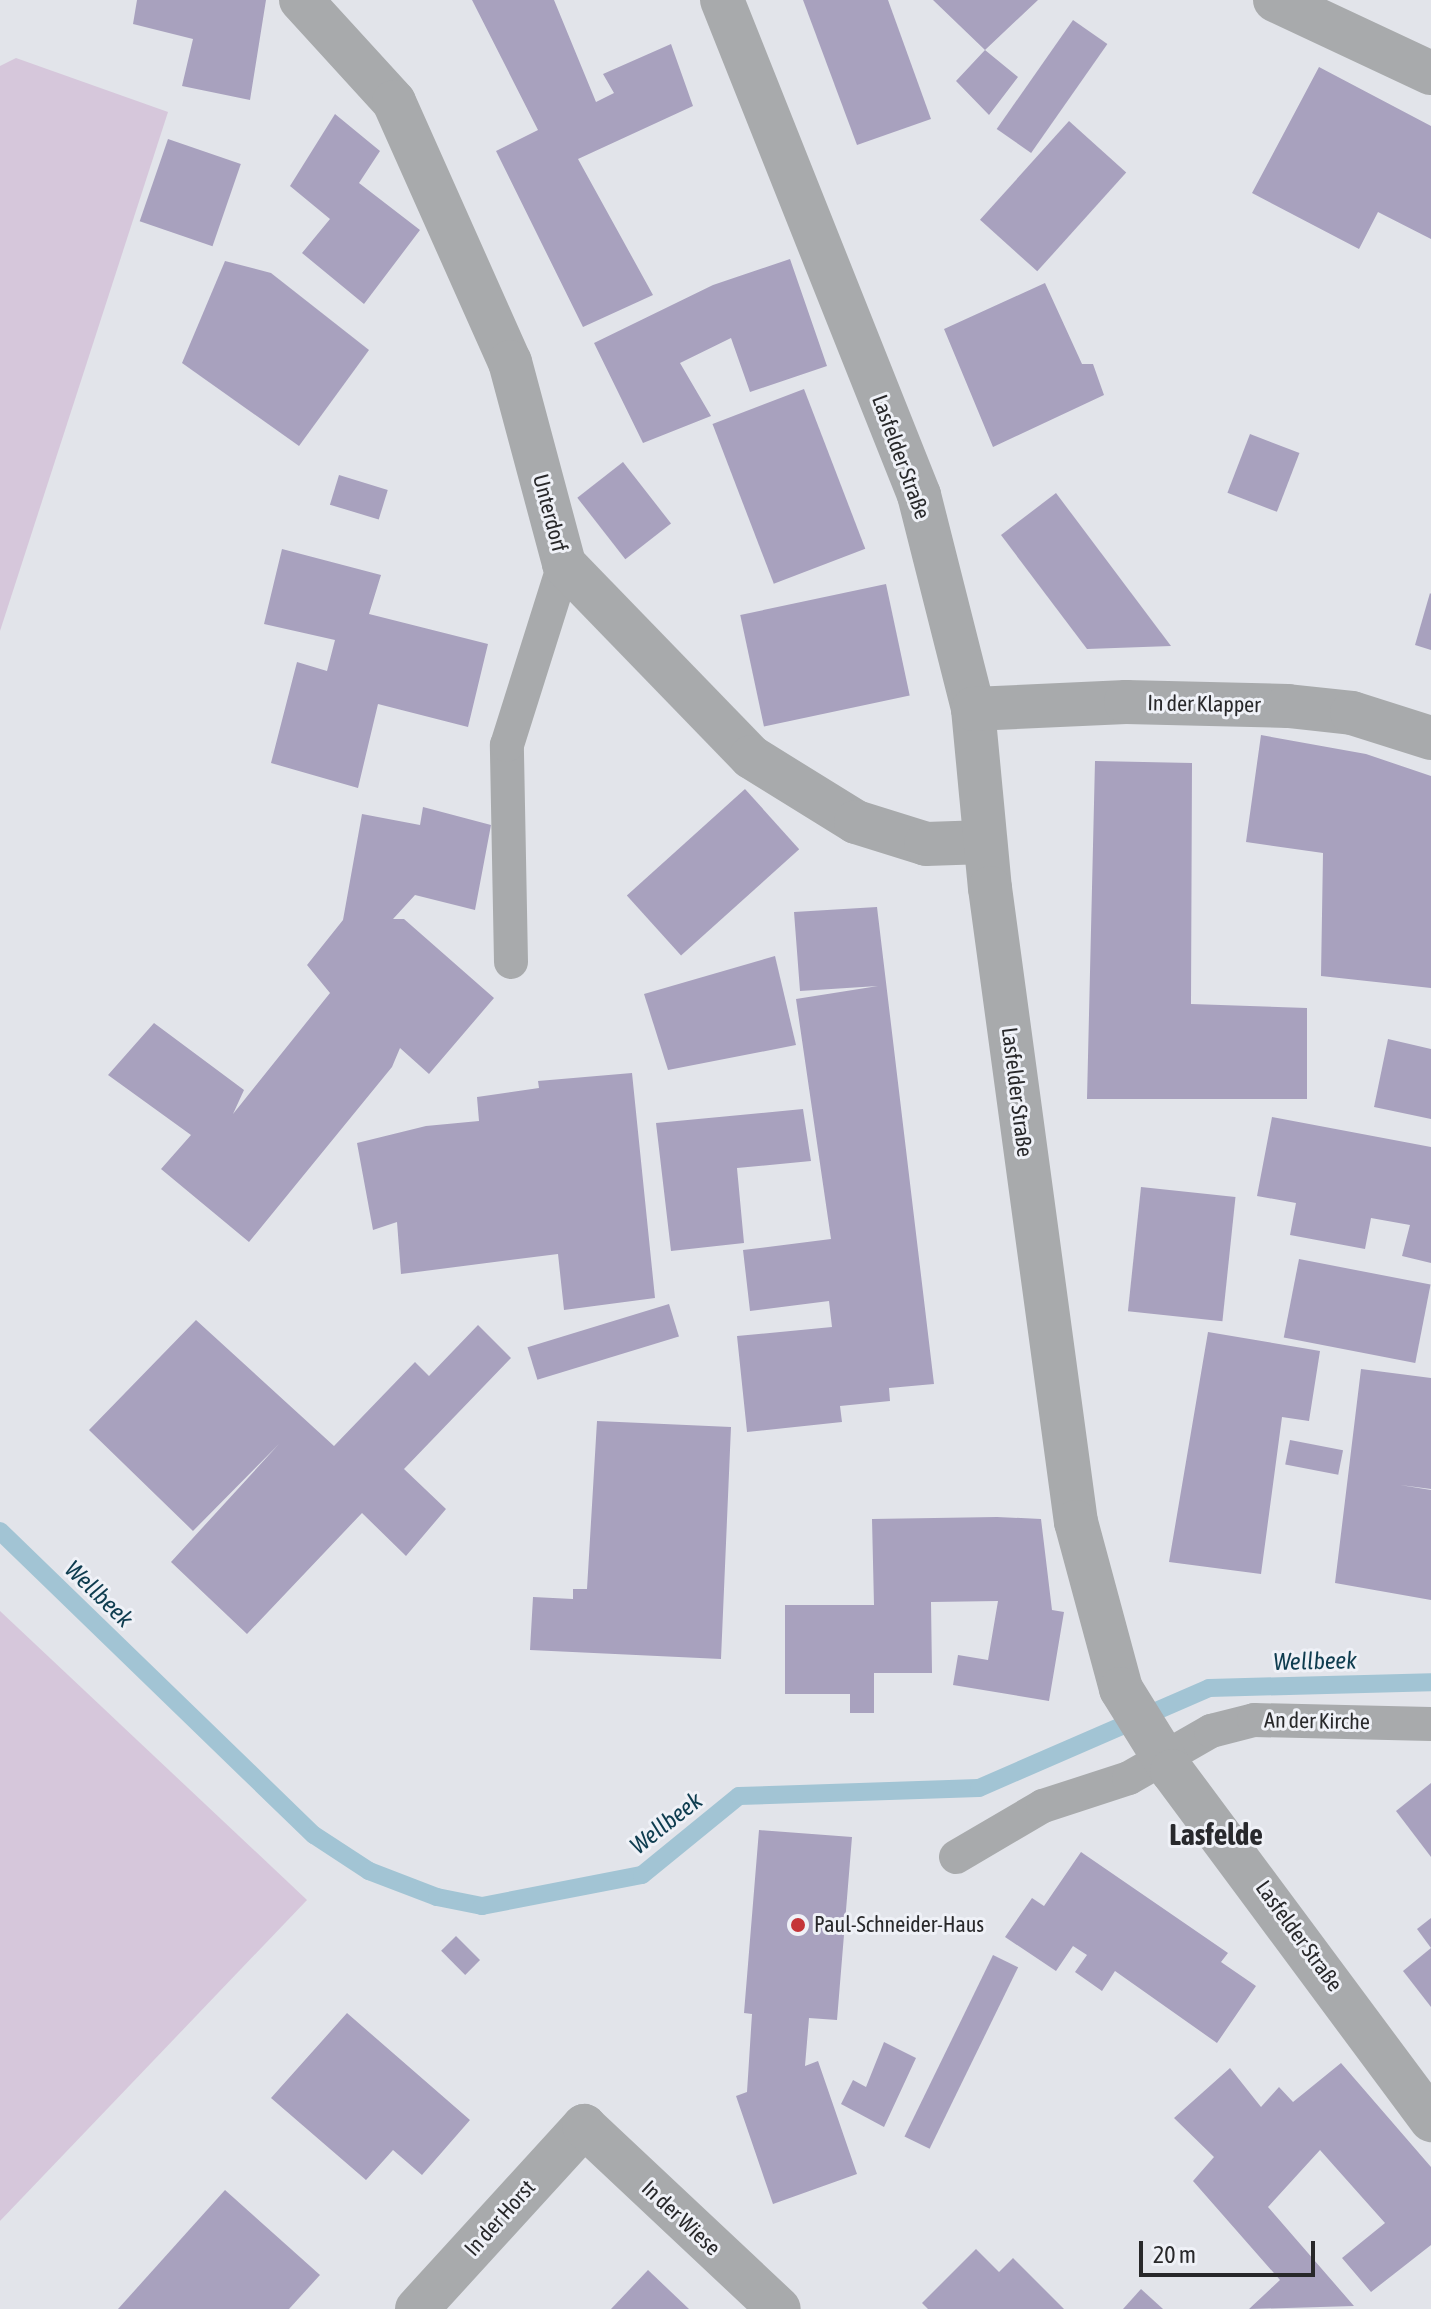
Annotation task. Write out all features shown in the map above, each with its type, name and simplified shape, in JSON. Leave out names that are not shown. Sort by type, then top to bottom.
[{"type":"street","name":"Unterdorf","points":[[301,0],[394,102],[510,362],[564,564],[751,757],[856,822],[926,844],[985,842]]},
{"type":"street","name":"Lasfelder Straße","points":[[722,0],[919,495],[973,709],[985,842],[1076,1522],[1121,1689],[1155,1745],[1431,2120]]},
{"type":"street","points":[[1275,0],[1431,73]]},
{"type":"street","name":"In der Klapper","points":[[973,709],[1126,702],[1288,706],[1352,713],[1431,738]]},
{"type":"street","name":"In der Horst","points":[[417,2309],[584,2126]]},
{"type":"street","name":"In der Wiese","points":[[584,2126],[779,2309]]},
{"type":"lane","points":[[511,962],[507,745],[564,564]]},
{"type":"lane","name":"An der Kirche","points":[[956,1857],[1043,1806],[1129,1778],[1155,1745],[1254,1720],[1431,1724]]},
{"type":"shaded area","points":[[16,58],[168,112],[0,631],[0,66]]},
{"type":"shaded area","points":[[0,1611],[307,1900],[0,2221]]},
{"type":"building","points":[[137,0],[266,0],[250,100],[182,86],[193,39],[133,24]]},
{"type":"building","points":[[472,0],[554,0],[596,102],[614,93],[603,74],[671,44],[693,106],[578,159],[653,295],[583,327],[496,151],[538,130]]},
{"type":"building","points":[[803,0],[888,0],[931,119],[857,145]]},
{"type":"building","points":[[933,0],[1038,0],[985,50]]},
{"type":"building","points":[[1073,20],[1107,44],[1031,153],[997,129]]},
{"type":"building","points":[[985,50],[1018,77],[989,115],[956,81]]},
{"type":"building","points":[[1319,67],[1431,126],[1431,239],[1378,212],[1359,249],[1252,193]]},
{"type":"building","points":[[335,114],[380,151],[359,183],[420,230],[364,304],[302,253],[330,219],[290,186]]},
{"type":"building","points":[[1069,121],[1126,173],[1037,271],[980,220]]},
{"type":"building","points":[[168,139],[241,164],[212,246],[140,221]]},
{"type":"building","points":[[790,259],[827,366],[750,392],[731,338],[680,363],[711,416],[643,443],[594,343],[713,285]]},
{"type":"building","points":[[225,261],[271,273],[369,350],[299,446],[182,363]]},
{"type":"building","points":[[1045,283],[1082,364],[1093,364],[1104,395],[993,447],[944,329]]},
{"type":"building","points":[[804,389],[865,549],[774,584],[713,424]]},
{"type":"building","points":[[1250,434],[1299,453],[1277,512],[1227,493]]},
{"type":"building","points":[[623,462],[671,523],[625,559],[577,498]]},
{"type":"building","points":[[339,475],[388,490],[379,520],[330,505]]},
{"type":"building","points":[[1056,493],[1171,646],[1087,649],[1001,535]]},
{"type":"building","points":[[282,549],[381,575],[369,614],[488,644],[468,727],[378,704],[358,788],[271,763],[297,662],[327,671],[335,640],[264,624]]},
{"type":"building","points":[[886,584],[910,696],[764,726],[740,615]]},
{"type":"building","points":[[1431,594],[1431,650],[1415,645]]},
{"type":"building","points":[[1261,735],[1366,754],[1431,776],[1431,988],[1321,976],[1323,853],[1246,842]]},
{"type":"building","points":[[1095,761],[1192,763],[1191,1004],[1307,1008],[1307,1099],[1087,1099]]},
{"type":"building","points":[[745,789],[799,849],[681,956],[627,895]]},
{"type":"building","points":[[423,807],[491,825],[475,910],[415,895],[393,919],[404,919],[494,998],[429,1074],[400,1048],[392,1067],[249,1242],[161,1169],[191,1135],[108,1075],[154,1023],[244,1090],[233,1114],[330,993],[307,965],[343,920],[362,814],[420,825]]},
{"type":"building","points":[[877,907],[934,1384],[889,1388],[890,1401],[840,1406],[842,1422],[747,1432],[737,1336],[832,1327],[829,1301],[750,1311],[743,1250],[831,1239],[796,999],[878,986],[800,991],[794,912]]},
{"type":"building","points":[[775,956],[796,1045],[668,1070],[644,994]]},
{"type":"building","points":[[1388,1039],[1431,1049],[1431,1119],[1374,1107]]},
{"type":"building","points":[[632,1073],[655,1298],[564,1310],[558,1254],[401,1274],[397,1222],[373,1230],[357,1143],[426,1126],[479,1121],[477,1097],[539,1088],[538,1081]]},
{"type":"building","points":[[803,1109],[811,1161],[737,1168],[744,1243],[671,1251],[656,1123]]},
{"type":"building","points":[[1272,1117],[1431,1147],[1431,1263],[1402,1256],[1410,1225],[1371,1218],[1365,1249],[1290,1235],[1296,1203],[1257,1196]]},
{"type":"building","points":[[1141,1187],[1235,1197],[1222,1321],[1128,1311]]},
{"type":"building","points":[[1299,1259],[1431,1285],[1415,1363],[1284,1338]]},
{"type":"building","points":[[669,1304],[679,1337],[537,1380],[527,1347]]},
{"type":"building","points":[[196,1320],[334,1446],[415,1362],[429,1376],[478,1325],[511,1358],[404,1469],[446,1509],[406,1556],[362,1513],[247,1634],[171,1562],[279,1444],[193,1531],[89,1430]]},
{"type":"building","points":[[1208,1332],[1320,1351],[1309,1421],[1282,1417],[1261,1574],[1169,1562]]},
{"type":"building","points":[[1361,1369],[1431,1378],[1431,1489],[1400,1485],[1431,1490],[1431,1600],[1335,1583]]},
{"type":"building","points":[[597,1421],[731,1427],[721,1659],[530,1650],[533,1597],[573,1599],[573,1589],[587,1589]]},
{"type":"building","points":[[1290,1440],[1343,1450],[1338,1475],[1285,1465]]},
{"type":"building","points":[[872,1519],[1041,1519],[1052,1610],[1064,1612],[1049,1701],[953,1685],[958,1655],[988,1660],[998,1601],[931,1602],[932,1673],[874,1673],[874,1713],[850,1713],[850,1694],[785,1694],[785,1605],[874,1605]]},
{"type":"building","points":[[1431,1783],[1431,1857],[1396,1811]]},
{"type":"building","points":[[759,1830],[852,1837],[837,2020],[809,2018],[805,2066],[818,2061],[857,2174],[773,2204],[736,2096],[747,2092],[752,2014],[744,2013]]},
{"type":"building","points":[[1081,1852],[1228,1953],[1221,1962],[1256,1986],[1217,2043],[1115,1971],[1102,1991],[1075,1972],[1087,1955],[1073,1946],[1056,1971],[1005,1937],[1032,1898],[1044,1906]]},
{"type":"building","points":[[1431,1918],[1431,1948],[1417,1929]]},
{"type":"building","points":[[456,1936],[480,1960],[465,1975],[441,1951]]},
{"type":"building","points":[[1431,1948],[1431,2007],[1403,1971]]},
{"type":"building","points":[[993,1955],[1018,1967],[930,2149],[904,2137]]},
{"type":"building","points":[[347,2013],[470,2120],[422,2175],[393,2150],[366,2180],[271,2098]]},
{"type":"building","points":[[884,2042],[916,2058],[884,2127],[841,2104],[853,2080],[866,2087]]},
{"type":"building","points":[[1341,2063],[1431,2167],[1431,2245],[1371,2292],[1342,2258],[1385,2223],[1320,2150],[1268,2207],[1354,2306],[1249,2309],[1280,2280],[1193,2181],[1214,2157],[1174,2118],[1230,2068],[1261,2107],[1279,2087],[1293,2102]]},
{"type":"building","points":[[225,2190],[320,2275],[289,2309],[118,2309]]},
{"type":"building","points":[[976,2249],[999,2272],[1013,2258],[1064,2309],[928,2309],[922,2303]]},
{"type":"building","points":[[648,2270],[689,2309],[611,2309]]},
{"type":"building","points":[[1141,2289],[1163,2309],[1123,2309]]},
{"type":"waterway","name":"Wellbeek","points":[[0,1531],[314,1835],[369,1871],[437,1897],[482,1906],[642,1875],[739,1796],[979,1788],[1209,1688],[1431,1682]]},
{"type":"place","name":"Paul-Schneider-Haus","points":[[798,1925]]},
{"type":"district","name":"Lasfelde","points":[[1216,1834]]}]
